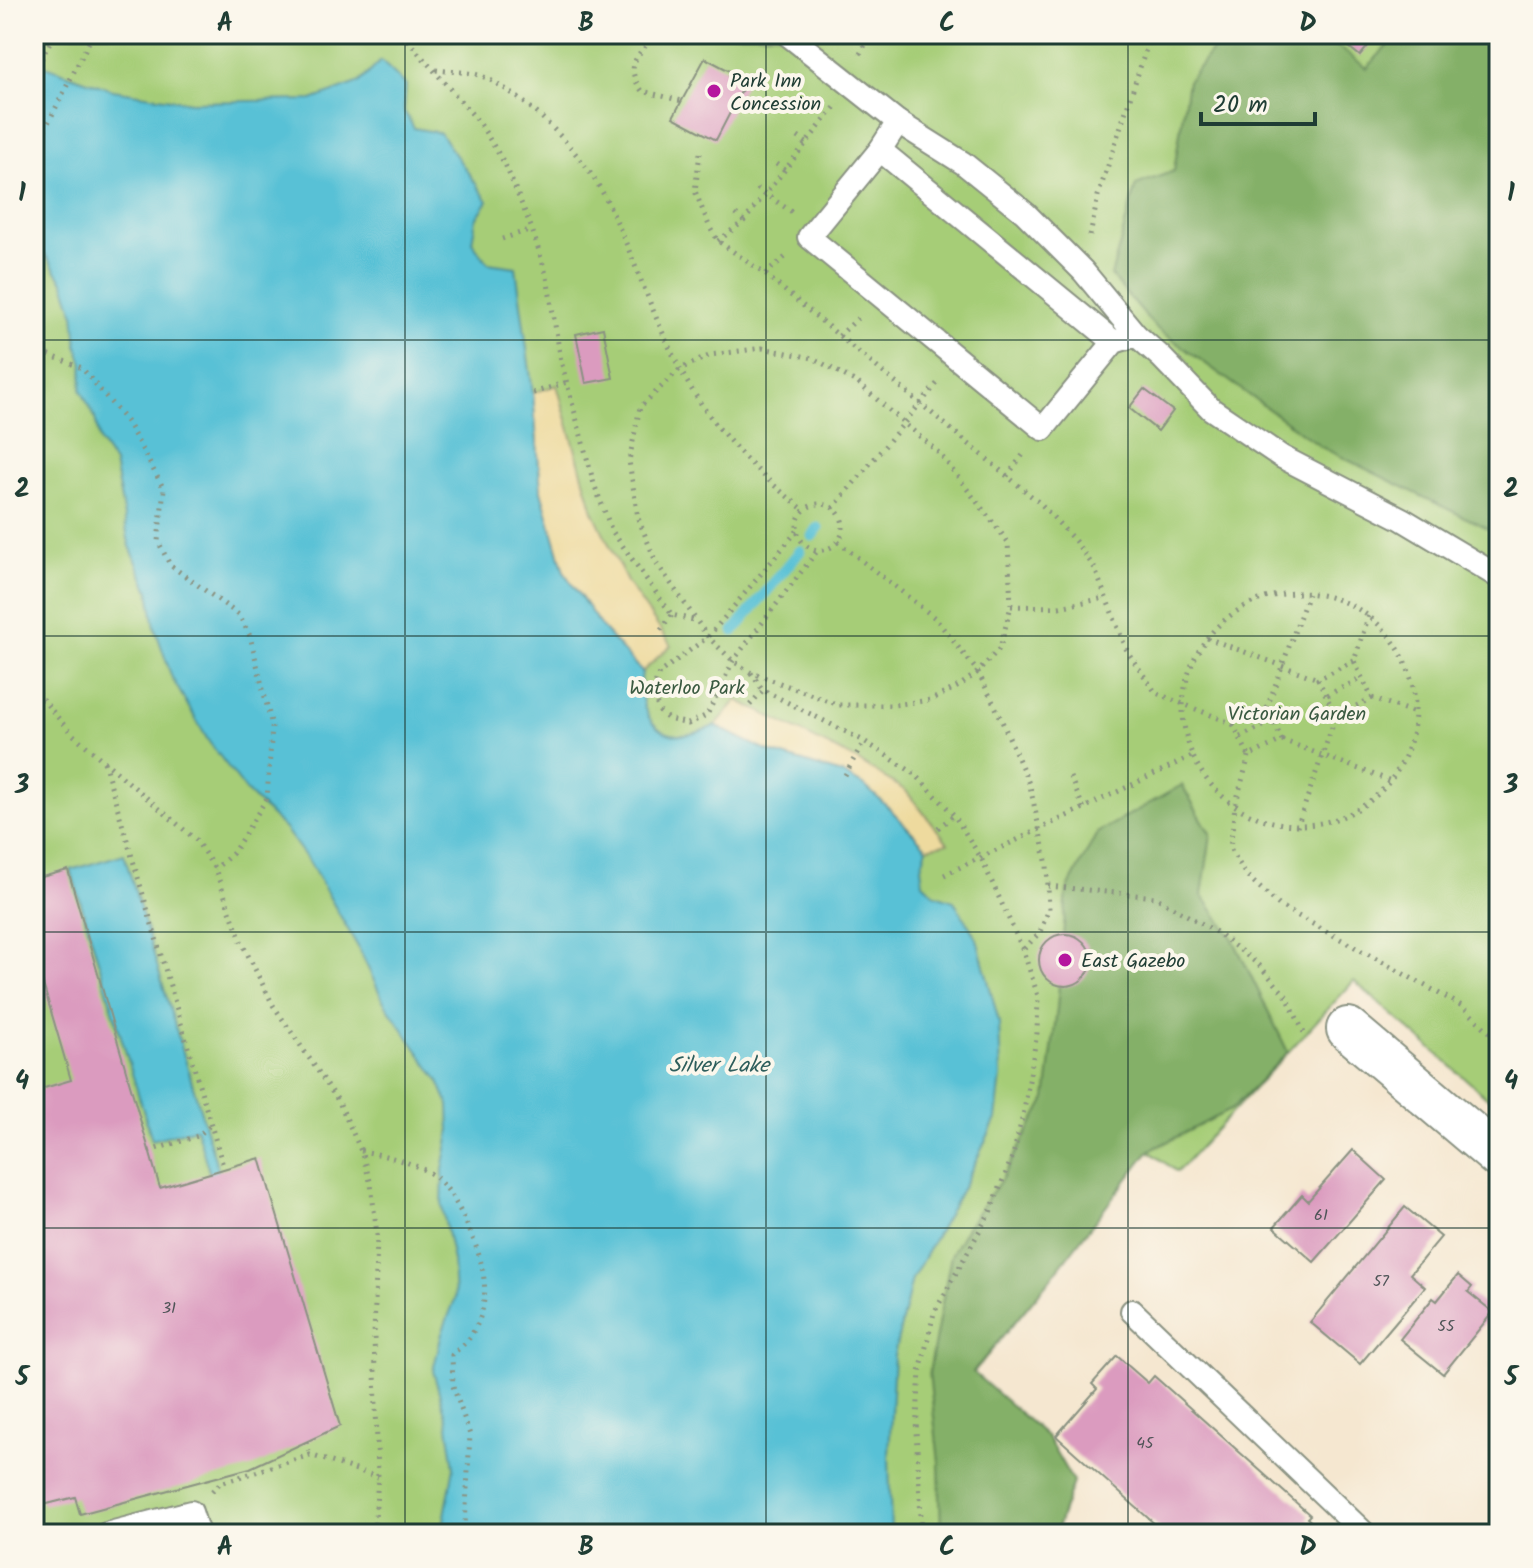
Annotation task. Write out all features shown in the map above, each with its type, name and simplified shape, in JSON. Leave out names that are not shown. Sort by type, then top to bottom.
[{"type":"street","points":[[1348,1029],[1499,1157]]},
{"type":"lane","points":[[787,34],[898,122],[963,163],[1025,213],[1083,271],[1125,338]]},
{"type":"lane","points":[[811,54],[822,34]]},
{"type":"lane","points":[[898,122],[880,150],[809,237],[1043,429],[1125,338]]},
{"type":"lane","points":[[880,150],[1125,338],[1161,357],[1211,409],[1245,434],[1282,457],[1402,519],[1499,577]]},
{"type":"lane","points":[[1132,1311],[1365,1534]]},
{"type":"lane","points":[[106,1534],[191,1512],[198,1534]]},
{"type":"path","points":[[34,151],[93,34]]},
{"type":"path","points":[[402,34],[479,122],[505,164],[532,229],[547,277],[567,382],[594,484],[612,531],[672,615],[698,621]]},
{"type":"path","points":[[656,34],[632,67],[632,75],[642,91],[682,101]]},
{"type":"path","points":[[1083,271],[1098,196],[1151,34]]},
{"type":"path","points":[[34,73],[54,35]]},
{"type":"path","points":[[435,70],[482,76],[516,98],[545,120],[589,172],[610,205],[680,369],[720,432],[745,461],[804,510]]},
{"type":"path","points":[[784,86],[794,73]]},
{"type":"path","points":[[718,241],[744,221],[852,85]]},
{"type":"path","points":[[798,137],[808,144]]},
{"type":"path","points":[[700,153],[695,191],[718,241],[765,274],[1042,505],[1094,567],[1127,651],[1156,693],[1233,724],[1249,756],[1235,806],[1230,848],[1246,875],[1280,906],[1462,1006],[1499,1041]]},
{"type":"path","points":[[776,164],[785,170]]},
{"type":"path","points":[[757,188],[765,192]]},
{"type":"path","points":[[736,214],[744,221]]},
{"type":"path","points":[[502,239],[532,229]]},
{"type":"path","points":[[762,348],[813,358],[858,383],[904,422],[940,454],[1008,542],[1011,606],[1000,648],[978,672],[931,700],[880,705],[839,705],[750,672],[733,661],[708,637],[656,562],[638,518],[629,461],[640,407],[680,369],[711,355],[762,348]]},
{"type":"path","points":[[34,349],[82,368],[127,422],[164,489],[158,541],[170,565],[239,615],[250,636],[272,726],[267,798],[233,853],[215,869]]},
{"type":"path","points":[[533,393],[567,382]]},
{"type":"path","points":[[833,508],[920,406]]},
{"type":"path","points":[[818,504],[839,513],[843,527],[838,542],[832,547],[818,550],[804,544],[797,531],[797,523],[804,510],[818,504]]},
{"type":"path","points":[[797,531],[708,637],[659,673],[652,693],[660,712],[668,719],[688,724],[707,715],[733,661],[818,550]]},
{"type":"path","points":[[838,542],[935,618],[978,672],[998,712],[1030,786],[1048,886],[1049,909],[1040,932],[1023,950]]},
{"type":"path","points":[[1296,592],[1333,598],[1369,615],[1398,649],[1408,669],[1415,713],[1408,749],[1391,781],[1372,800],[1349,814],[1323,823],[1297,827],[1264,821],[1235,806],[1210,785],[1192,756],[1185,732],[1182,706],[1185,682],[1193,658],[1207,638],[1224,619],[1246,605],[1269,596],[1296,592]]},
{"type":"path","points":[[1233,724],[1267,708],[1308,594]]},
{"type":"path","points":[[1011,606],[1059,607],[1105,598]]},
{"type":"path","points":[[661,630],[672,615]]},
{"type":"path","points":[[1369,615],[1354,661],[1372,698],[1415,713]]},
{"type":"path","points":[[1207,638],[1318,679],[1336,716]]},
{"type":"path","points":[[1318,679],[1354,661]]},
{"type":"path","points":[[750,672],[763,690],[864,741],[915,774],[954,815],[981,858],[1023,950],[1038,996],[1037,1033],[1013,1155],[991,1210],[934,1313],[920,1372],[916,1431],[922,1534]]},
{"type":"path","points":[[1326,695],[1362,678]]},
{"type":"path","points":[[34,685],[70,732],[196,840],[215,869],[241,941],[273,1005],[339,1102],[361,1151],[371,1184],[377,1235],[374,1336],[378,1477],[374,1534]]},
{"type":"path","points":[[750,705],[763,690]]},
{"type":"path","points":[[1297,827],[1336,716],[1372,698]]},
{"type":"path","points":[[1267,708],[1282,740],[1391,781]]},
{"type":"path","points":[[1240,737],[1274,721]]},
{"type":"path","points":[[1249,756],[1282,740]]},
{"type":"path","points":[[845,775],[864,741]]},
{"type":"path","points":[[944,875],[1192,756]]},
{"type":"path","points":[[103,761],[224,1169]]},
{"type":"path","points":[[1070,777],[1084,809]]},
{"type":"path","points":[[938,828],[954,815]]},
{"type":"path","points":[[1048,886],[1155,897],[1218,933],[1259,965],[1287,997],[1306,1037]]},
{"type":"path","points":[[149,1151],[198,1136],[210,1125]]},
{"type":"path","points":[[361,1151],[384,1154],[436,1177],[456,1202],[481,1254],[485,1279],[483,1308],[473,1334],[452,1355],[453,1386],[470,1435],[465,1525],[459,1534]]},
{"type":"path","points":[[306,1442],[310,1455]]},
{"type":"path","points":[[191,1512],[220,1483],[310,1455],[378,1477]]},
{"type":"green space","name":"Waterloo Park","points":[[34,34],[1499,34],[1499,1108],[1354,981],[1177,1172],[1149,1151],[973,1373],[1047,1437],[1073,1482],[1055,1534],[34,1534]]},
{"type":"green space","points":[[1225,34],[1321,34],[1367,68],[1398,34],[1499,34],[1499,534],[1321,447],[1155,327],[1111,276],[1136,185],[1174,171],[1188,81]]},
{"type":"green space","points":[[1182,785],[1211,835],[1202,895],[1233,939],[1288,1052],[1232,1109],[1149,1151],[1047,1283],[973,1372],[1047,1437],[1073,1482],[1055,1534],[941,1534],[939,1462],[929,1373],[951,1255],[1001,1180],[1046,1099],[1067,890],[1097,833]]},
{"type":"sand","points":[[557,385],[593,511],[627,582],[671,645],[642,672],[602,628],[564,572],[541,491],[533,393]]},
{"type":"sand","points":[[737,700],[855,759],[906,791],[948,843],[927,848],[866,787],[845,775],[767,751],[715,726]]},
{"type":"water","name":"Silver Lake","points":[[381,61],[406,85],[404,111],[414,128],[440,133],[488,201],[476,219],[472,242],[488,263],[516,267],[533,393],[541,491],[564,572],[602,628],[642,672],[641,693],[651,721],[667,733],[678,735],[715,726],[767,751],[845,775],[866,787],[927,848],[921,867],[923,883],[936,895],[954,901],[977,939],[999,1022],[1001,1076],[996,1119],[965,1184],[912,1279],[894,1355],[889,1455],[891,1534],[445,1534],[443,1526],[454,1467],[447,1420],[433,1371],[442,1333],[455,1299],[453,1261],[442,1207],[443,1169],[450,1133],[449,1105],[439,1081],[384,1002],[358,947],[310,863],[285,829],[248,793],[209,742],[172,678],[155,628],[149,591],[129,544],[114,463],[100,442],[95,418],[81,390],[83,364],[77,345],[74,313],[64,283],[41,249],[34,230],[34,62],[113,90],[191,102],[312,100],[360,82]]},
{"type":"water","points":[[124,854],[289,1408],[280,1411],[196,1128],[152,1140],[71,870]]},
{"type":"building","points":[[1333,34],[1378,34],[1360,56]]},
{"type":"building","name":"Park Inn Concession","points":[[705,58],[747,80],[716,140],[673,117]]},
{"type":"building","points":[[603,328],[613,378],[586,383],[576,334]]},
{"type":"building","points":[[1144,389],[1173,411],[1158,431],[1129,408]]},
{"type":"building","points":[[68,870],[160,1188],[260,1158],[340,1426],[250,1468],[80,1514],[75,1497],[43,1505],[34,1490],[34,1091],[71,1080],[34,953],[34,879]]},
{"type":"building","name":"East Gazebo","points":[[1065,934],[1083,942],[1091,960],[1083,978],[1065,986],[1047,978],[1039,960],[1047,942]]},
{"type":"building","points":[[1353,1150],[1386,1180],[1314,1262],[1274,1227],[1302,1195],[1308,1201]]},
{"type":"building","points":[[1405,1207],[1441,1237],[1410,1274],[1425,1287],[1360,1364],[1310,1322]]},
{"type":"building","points":[[1458,1275],[1472,1287],[1468,1292],[1493,1312],[1443,1374],[1400,1339],[1433,1298],[1437,1301]]},
{"type":"building","points":[[1117,1356],[1148,1383],[1154,1376],[1310,1515],[1307,1518],[1325,1534],[1166,1534],[1056,1436],[1097,1389],[1092,1384]]},
{"type":"waterway","points":[[812,536],[818,528]]},
{"type":"waterway","points":[[734,631],[800,551]]},
{"type":"waterway","points":[[684,692],[687,688]]},
{"type":"place","name":"Park Inn Concession","points":[[714,91]]},
{"type":"place","name":"East Gazebo","points":[[1065,960]]},
{"type":"park label","name":"Victorian Garden","points":[[1297,713]]}]
